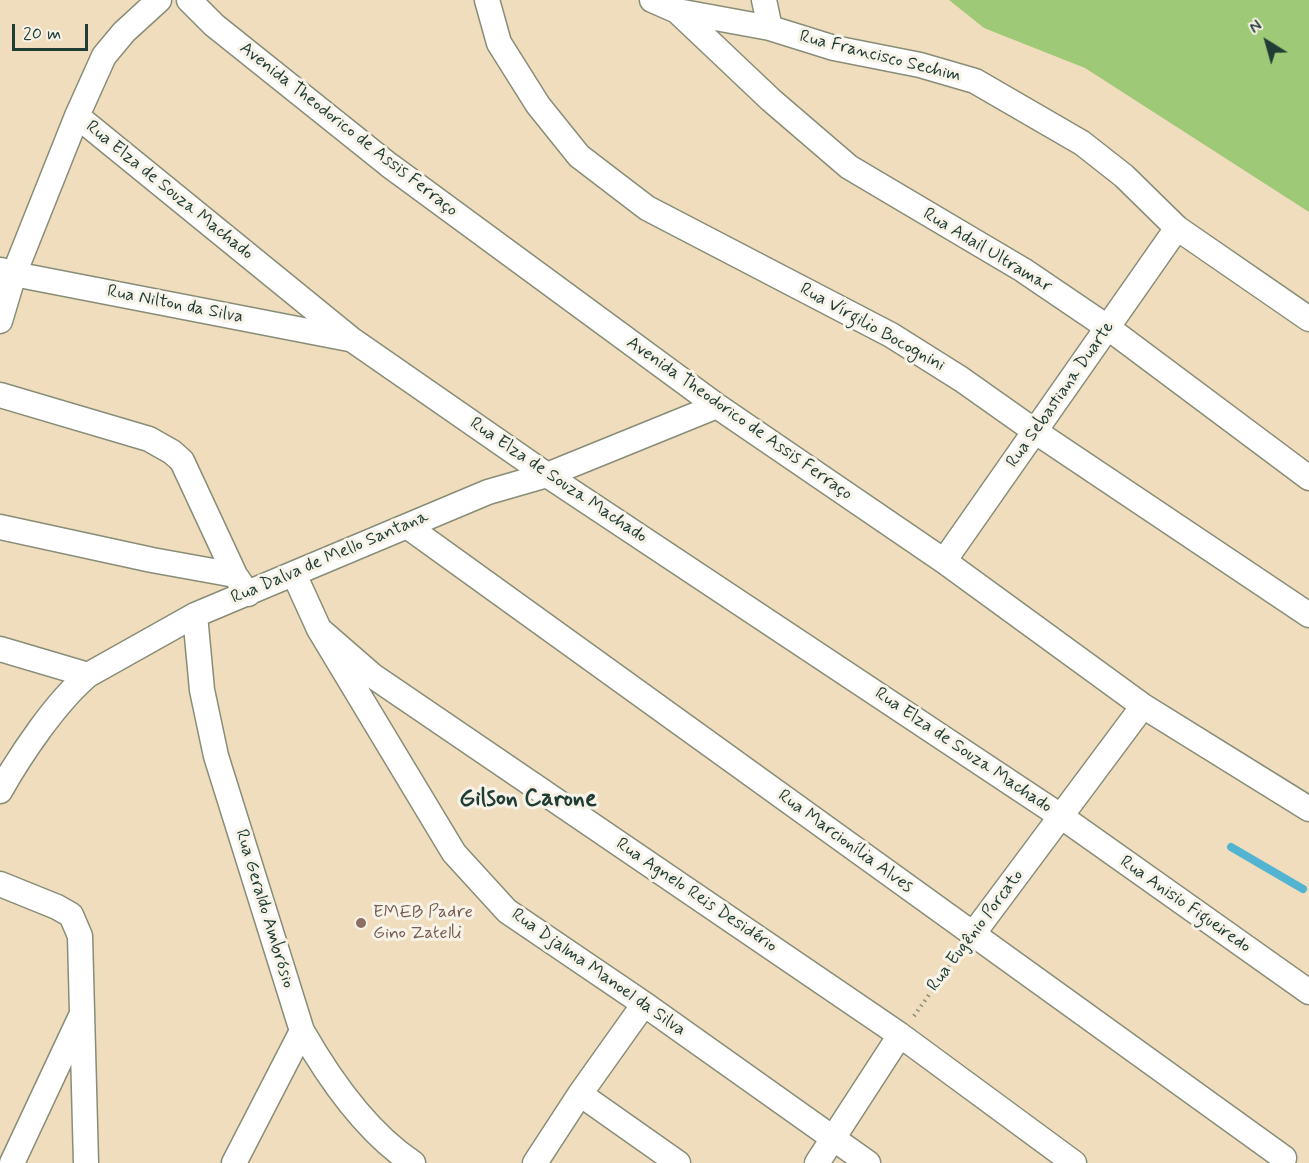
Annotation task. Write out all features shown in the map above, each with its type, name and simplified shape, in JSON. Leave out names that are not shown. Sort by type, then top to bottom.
[{"type":"street","points":[[0,321],[7,272],[105,56],[124,32],[159,0]]},
{"type":"street","name":"Avenida Theodorico de Assis Ferraço","points":[[189,0],[214,25],[389,165],[717,406],[944,561],[1143,706],[1309,809]]},
{"type":"street","name":"Rua Vírgilio Bocognini","points":[[488,0],[499,42],[538,105],[579,156],[647,208],[891,335],[1309,615]]},
{"type":"street","points":[[652,0],[676,11]]},
{"type":"street","points":[[764,0],[770,28]]},
{"type":"street","name":"Rua Francisco Sechim","points":[[676,11],[770,28],[834,48],[920,65],[975,81],[1082,143],[1124,176],[1177,228],[1309,319]]},
{"type":"street","name":"Rua Adail Ultramar","points":[[676,11],[771,100],[849,167],[1023,270],[1107,327],[1309,478]]},
{"type":"street","name":"Rua Elza de Souza Machado","points":[[77,116],[351,339],[547,475],[1062,817]]},
{"type":"street","name":"Rua Sebastiana Duarte","points":[[944,561],[1177,228]]},
{"type":"street","name":"Rua Nilton da Silva","points":[[7,272],[351,339]]},
{"type":"street","points":[[0,395],[149,439],[172,452],[182,461],[241,584]]},
{"type":"street","name":"Rua Dalva de Mello Santana","points":[[0,791],[14,766],[73,688],[88,675],[195,615],[241,584],[294,574],[488,492],[547,475],[717,406]]},
{"type":"street","name":"Rua Marcionília Alves","points":[[406,526],[1284,1158]]},
{"type":"street","points":[[0,527],[152,560],[241,584]]},
{"type":"street","name":"Rua Djalma Manoel da Silva","points":[[294,574],[319,629],[454,853],[507,911],[644,1004],[868,1163]]},
{"type":"street","name":"Rua Geraldo Ambrósio","points":[[195,615],[202,690],[216,756],[302,1031],[321,1065],[340,1092],[390,1156],[413,1163]]},
{"type":"street","name":"Rua Agnelo Reis Desidério","points":[[319,629],[373,675],[900,1035],[1074,1163]]},
{"type":"street","points":[[0,649],[88,675]]},
{"type":"street","name":"Rua Eugênio Porcato","points":[[973,934],[1143,706]]},
{"type":"street","name":"Rua Anisio Figueiredo","points":[[1062,817],[1309,992]]},
{"type":"street","points":[[0,884],[71,915],[80,936],[86,1163]]},
{"type":"street","points":[[535,1163],[580,1094],[644,1004]]},
{"type":"street","points":[[12,1163],[82,1013]]},
{"type":"street","points":[[234,1163],[302,1031]]},
{"type":"street","points":[[817,1163],[900,1035]]},
{"type":"street","points":[[580,1094],[678,1163]]},
{"type":"path","name":"Rua Eugênio Porcato","points":[[900,1035],[973,934]]},
{"type":"green space","points":[[949,0],[1309,0],[1309,212],[1085,68],[984,28]]},
{"type":"waterway","points":[[1231,847],[1303,889]]},
{"type":"place","name":"EMEB Padre Gino Zatelli","points":[[361,923]]},
{"type":"district","name":"Gilson Carone","points":[[528,800]]}]
